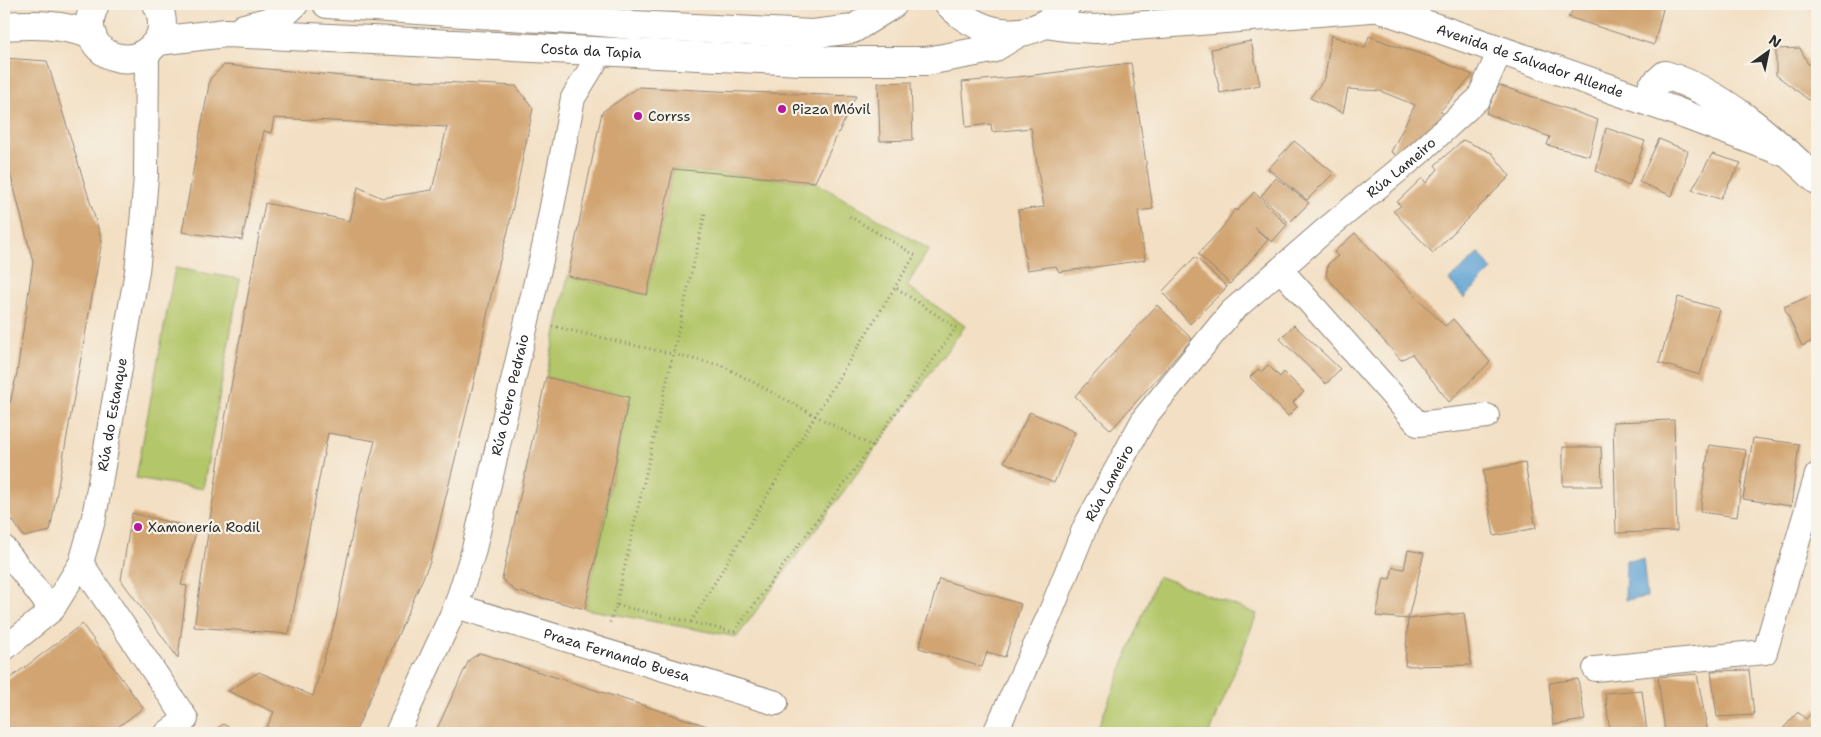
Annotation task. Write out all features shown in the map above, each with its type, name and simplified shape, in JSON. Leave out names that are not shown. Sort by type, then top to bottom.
[{"type":"main road","points":[[4,26],[40,24],[73,28],[92,35],[90,22],[95,4]]},
{"type":"main road","points":[[153,47],[162,30],[162,16],[157,4]]},
{"type":"main road","points":[[226,33],[278,19],[294,4]]},
{"type":"main road","name":"Costa da Tapia","points":[[327,4],[601,13],[633,25],[813,34],[853,29],[893,4]]},
{"type":"main road","points":[[949,4],[961,16],[978,27],[999,32],[1032,28],[1066,27],[1095,29],[1417,4]]},
{"type":"main road","name":"Costa da Tapia","points":[[92,35],[95,42],[106,54],[123,59],[134,58],[153,47],[226,33],[802,61],[927,61],[992,49],[1061,12],[1067,4]]},
{"type":"main road","name":"Avenida de Salvador Allende","points":[[1379,8],[1652,103],[1652,87],[1665,75],[1687,82],[1728,106],[1789,154],[1817,180]]},
{"type":"street","name":"Rúa do Estanque","points":[[4,649],[52,610],[81,563],[94,518],[137,271],[146,177],[153,47]]},
{"type":"street","name":"Rúa Lameiro","points":[[995,733],[1049,616],[1085,527],[1145,417],[1231,312],[1324,231],[1417,154],[1479,98],[1500,50]]},
{"type":"street","name":"Rúa Otero Pedraio","points":[[397,733],[456,606],[473,553],[545,243],[573,98],[601,52]]},
{"type":"street","points":[[1281,270],[1418,424],[1487,416]]},
{"type":"street","points":[[1595,669],[1765,652],[1817,475]]},
{"type":"street","points":[[4,548],[52,610]]},
{"type":"street","points":[[81,563],[186,719],[167,733]]},
{"type":"street","name":"Praza Fernando Buesa","points":[[456,606],[776,703]]},
{"type":"path","points":[[600,650],[616,605],[705,213]]},
{"type":"path","points":[[691,622],[915,255],[847,215]]},
{"type":"path","points":[[616,605],[734,632],[872,446],[956,328],[895,287]]},
{"type":"path","points":[[528,319],[723,366],[872,446]]},
{"type":"green space","points":[[673,169],[815,182],[929,249],[907,286],[965,326],[737,637],[585,609],[629,398],[546,377],[568,276],[647,295]]},
{"type":"green space","points":[[175,268],[240,279],[203,489],[136,478]]},
{"type":"green space","points":[[1158,576],[1257,614],[1210,733],[1096,733]]},
{"type":"water","points":[[1479,253],[1492,270],[1464,298],[1449,280]]},
{"type":"water","points":[[1643,559],[1647,597],[1625,600],[1626,560]]},
{"type":"building","points":[[1577,4],[1649,4],[1663,9],[1654,45],[1568,17]]},
{"type":"building","points":[[1811,4],[1817,4],[1817,17],[1813,18]]},
{"type":"building","points":[[1331,35],[1365,48],[1369,36],[1431,57],[1473,75],[1440,111],[1445,115],[1402,159],[1391,152],[1415,105],[1380,91],[1348,89],[1343,113],[1310,98],[1325,78]]},
{"type":"building","points":[[1251,41],[1260,85],[1220,93],[1211,49]]},
{"type":"building","points":[[1800,48],[1808,64],[1817,64],[1817,89],[1809,100],[1776,75],[1776,49]]},
{"type":"building","points":[[4,58],[47,61],[102,241],[50,531],[24,537],[4,508],[4,394],[10,403],[17,373],[33,262],[4,149]]},
{"type":"building","points":[[1131,63],[1153,209],[1138,211],[1145,260],[1059,272],[1056,266],[1027,270],[1018,210],[1044,207],[1031,128],[992,132],[991,124],[966,127],[962,82]]},
{"type":"building","points":[[224,65],[365,78],[516,86],[533,108],[508,231],[492,290],[476,373],[430,562],[355,733],[264,733],[274,712],[228,691],[259,672],[313,696],[336,618],[357,508],[375,441],[328,433],[289,634],[194,627],[225,419],[265,203],[350,221],[358,187],[382,198],[432,190],[447,127],[274,118],[271,133],[264,131],[242,240],[182,232],[210,79]]},
{"type":"building","points":[[911,82],[913,140],[880,141],[878,83]]},
{"type":"building","points":[[1499,85],[1598,120],[1589,156],[1547,145],[1550,137],[1486,113]]},
{"type":"building","points":[[639,87],[856,96],[815,182],[673,169],[647,295],[568,276],[602,112]]},
{"type":"building","points":[[1606,128],[1645,141],[1629,186],[1596,171]]},
{"type":"building","points":[[1659,139],[1688,151],[1672,196],[1639,182]]},
{"type":"building","points":[[1463,140],[1492,153],[1510,176],[1433,253],[1393,211],[1401,206],[1397,202],[1422,178],[1426,183],[1438,169],[1435,165]]},
{"type":"building","points":[[1294,141],[1334,173],[1307,200],[1268,169]]},
{"type":"building","points":[[1712,154],[1741,163],[1720,199],[1692,190]]},
{"type":"building","points":[[1276,178],[1309,203],[1289,223],[1261,196]]},
{"type":"building","points":[[1254,192],[1287,225],[1272,242],[1254,227],[1268,240],[1230,284],[1198,254],[1222,228],[1235,209],[1237,211]]},
{"type":"building","points":[[1355,233],[1445,326],[1453,319],[1490,362],[1449,402],[1412,354],[1401,360],[1326,276],[1328,264],[1338,256],[1334,252]]},
{"type":"building","points":[[1195,257],[1227,287],[1190,324],[1162,292]]},
{"type":"building","points":[[1817,293],[1817,339],[1802,346],[1784,307]]},
{"type":"building","points":[[1678,297],[1719,309],[1700,375],[1659,363]]},
{"type":"building","points":[[1157,305],[1192,339],[1111,430],[1075,396]]},
{"type":"building","points":[[1294,325],[1340,369],[1326,384],[1280,339]]},
{"type":"building","points":[[1268,365],[1280,377],[1284,372],[1304,392],[1293,402],[1297,407],[1288,416],[1250,377],[1258,369],[1261,372]]},
{"type":"building","points":[[546,377],[629,397],[585,609],[515,591],[502,579]]},
{"type":"building","points":[[1030,412],[1075,432],[1054,483],[1004,462]]},
{"type":"building","points":[[1674,420],[1677,531],[1616,533],[1613,422]]},
{"type":"building","points":[[1753,438],[1799,444],[1791,506],[1743,499]]},
{"type":"building","points":[[1709,445],[1746,450],[1737,517],[1700,512]]},
{"type":"building","points":[[1563,447],[1601,447],[1602,486],[1563,486]]},
{"type":"building","points":[[1525,463],[1536,528],[1494,536],[1483,470]]},
{"type":"building","points":[[132,513],[197,529],[181,585],[187,586],[178,658],[121,580]]},
{"type":"building","points":[[1408,550],[1424,553],[1408,619],[1376,616],[1384,578],[1390,579],[1393,567],[1404,569]]},
{"type":"building","points":[[939,579],[1021,604],[1005,657],[987,652],[982,667],[919,648]]},
{"type":"building","points":[[1464,613],[1471,665],[1405,666],[1408,619]]},
{"type":"building","points":[[82,624],[143,708],[110,733],[4,733],[4,683]]},
{"type":"building","points":[[480,653],[729,733],[435,733],[469,660]]},
{"type":"building","points":[[1749,670],[1754,715],[1717,717],[1711,671]]},
{"type":"building","points":[[1697,674],[1708,733],[1665,733],[1658,677]]},
{"type":"building","points":[[1578,679],[1585,720],[1553,725],[1549,683]]},
{"type":"building","points":[[1642,690],[1647,733],[1610,733],[1605,693]]},
{"type":"building","points":[[1817,707],[1817,733],[1779,733],[1798,712],[1806,719]]},
{"type":"building","points":[[223,724],[240,733],[210,733]]},
{"type":"place","name":"Pizza Móvil","points":[[782,109]]},
{"type":"place","name":"Corrss","points":[[638,116]]},
{"type":"place","name":"Xamonería Rodil","points":[[138,527]]}]
